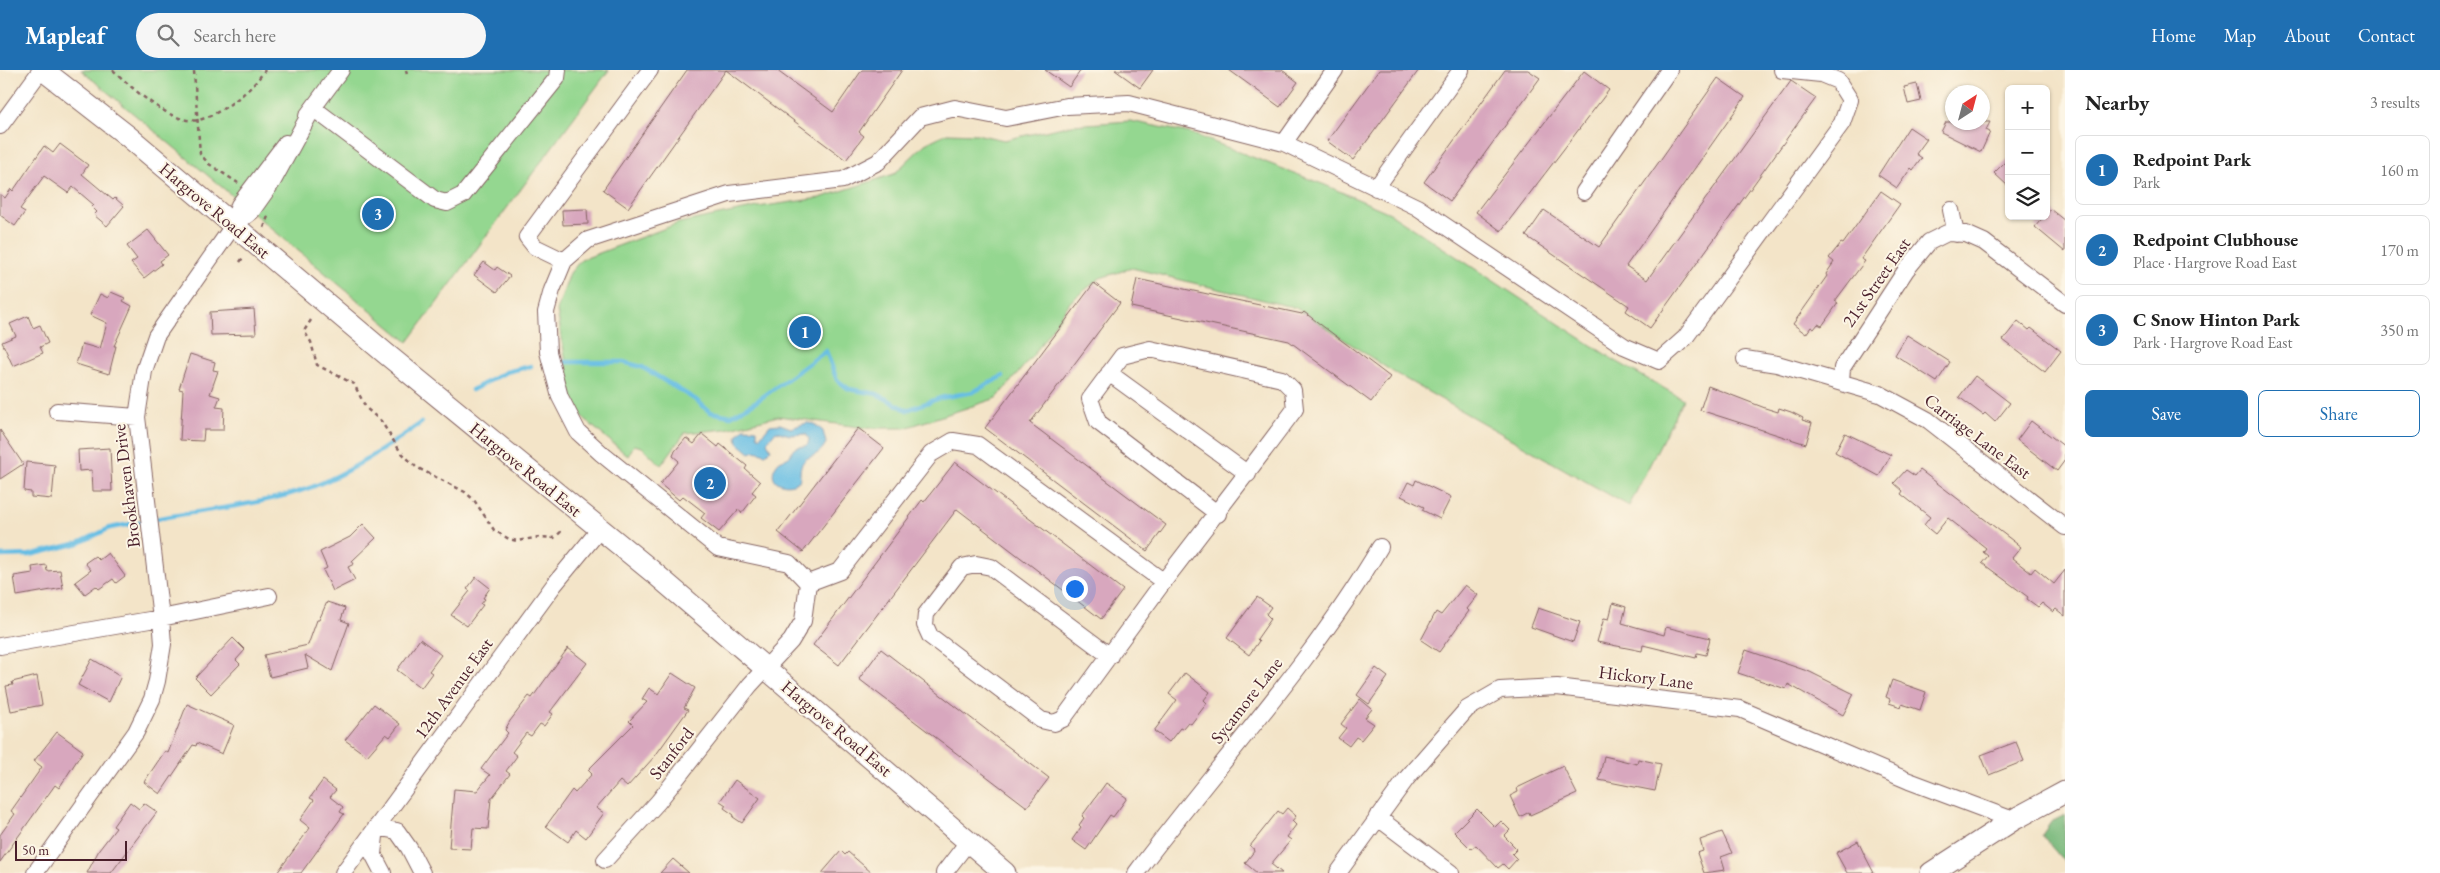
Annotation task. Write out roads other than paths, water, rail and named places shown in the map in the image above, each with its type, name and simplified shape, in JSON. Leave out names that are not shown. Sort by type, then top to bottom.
[{"type":"main road","name":"Hargrove Road East","points":[[42,70],[129,137],[232,226],[600,529],[854,742],[1005,873]]},
{"type":"main road","points":[[1936,871],[2013,820],[2065,792]]},
{"type":"street","points":[[0,126],[42,70]]},
{"type":"street","name":"Brookhaven Drive","points":[[35,873],[136,732],[152,699],[157,681],[162,644],[162,618],[137,416],[144,371],[156,336],[232,226],[239,205],[341,70]]},
{"type":"street","points":[[313,108],[435,200],[447,203],[463,196],[558,78],[558,70]]},
{"type":"street","points":[[564,261],[535,246],[527,237],[650,70]]},
{"type":"street","points":[[1284,143],[1335,70]]},
{"type":"street","points":[[1376,188],[1461,70]]},
{"type":"street","points":[[1584,192],[1669,70]]},
{"type":"street","points":[[1164,582],[978,445],[953,441],[931,454],[840,571],[808,583],[789,563],[718,548],[602,454],[578,432],[560,397],[548,352],[546,312],[552,290],[564,261],[588,240],[730,194],[843,180],[878,162],[920,117],[954,108],[1006,118],[1068,106],[1129,103],[1284,143],[1417,207],[1624,346],[1659,361],[1685,338],[1842,123],[1850,100],[1838,82],[1820,74],[1782,70]]},
{"type":"street","points":[[1951,210],[1956,234]]},
{"type":"street","name":"21st Street East","points":[[1841,382],[1842,368],[1906,270],[1929,242],[1946,234],[1966,234],[1984,242],[2065,304]]},
{"type":"street","points":[[1110,656],[992,567],[976,564],[962,567],[926,614],[925,625],[930,636],[1041,720],[1054,723],[1063,719],[1110,656],[1164,582],[1218,514],[1295,410],[1293,390],[1282,379],[1150,349],[1122,356],[1090,399],[1098,422],[1218,514]]},
{"type":"street","name":"Carriage Lane East","points":[[1745,359],[1777,364],[1880,394],[1928,420],[2065,527]]},
{"type":"street","points":[[1109,373],[1248,474]]},
{"type":"street","points":[[57,411],[137,416]]},
{"type":"street","name":"12th Avenue East","points":[[342,873],[554,586],[600,529]]},
{"type":"street","name":"Sycamore Lane","points":[[1136,873],[1284,686],[1354,592],[1380,547]]},
{"type":"street","name":"Stanford","points":[[604,860],[658,802],[765,668],[791,641],[803,621],[808,583]]},
{"type":"street","points":[[0,646],[162,618],[269,596]]},
{"type":"street","name":"Hickory Lane","points":[[1338,873],[1407,778],[1467,709],[1500,690],[1557,687],[1740,709],[1909,781],[2013,820]]},
{"type":"street","points":[[1377,817],[1451,873]]},
{"type":"street","points":[[382,873],[373,854],[376,827],[397,831],[409,848],[422,873]]},
{"type":"street","points":[[944,873],[968,842]]},
{"type":"water","points":[[807,423],[814,424],[823,431],[826,443],[820,452],[804,461],[799,481],[793,484],[788,485],[778,482],[773,475],[774,470],[778,462],[790,456],[792,451],[808,444],[809,439],[806,434],[790,435],[776,431],[767,442],[771,449],[766,454],[755,451],[750,453],[738,443],[737,436],[744,428],[757,429],[757,435],[760,437],[770,425],[780,424],[791,428]]},
{"type":"waterway","points":[[563,362],[623,362],[642,367],[696,400],[710,412],[731,416],[757,401],[826,351],[837,380],[849,389],[877,394],[907,410],[940,398],[973,392],[1003,376]]},
{"type":"waterway","points":[[472,390],[506,372],[531,366]]},
{"type":"waterway","points":[[154,519],[254,503],[312,487],[355,466],[421,423]]},
{"type":"waterway","points":[[0,556],[30,555],[79,543],[110,528],[146,521]]},
{"type":"place","name":"C Snow Hinton Park","points":[[378,214]]},
{"type":"place","name":"Redpoint Park","points":[[805,332]]},
{"type":"place","name":"Redpoint Clubhouse","points":[[710,483]]}]
